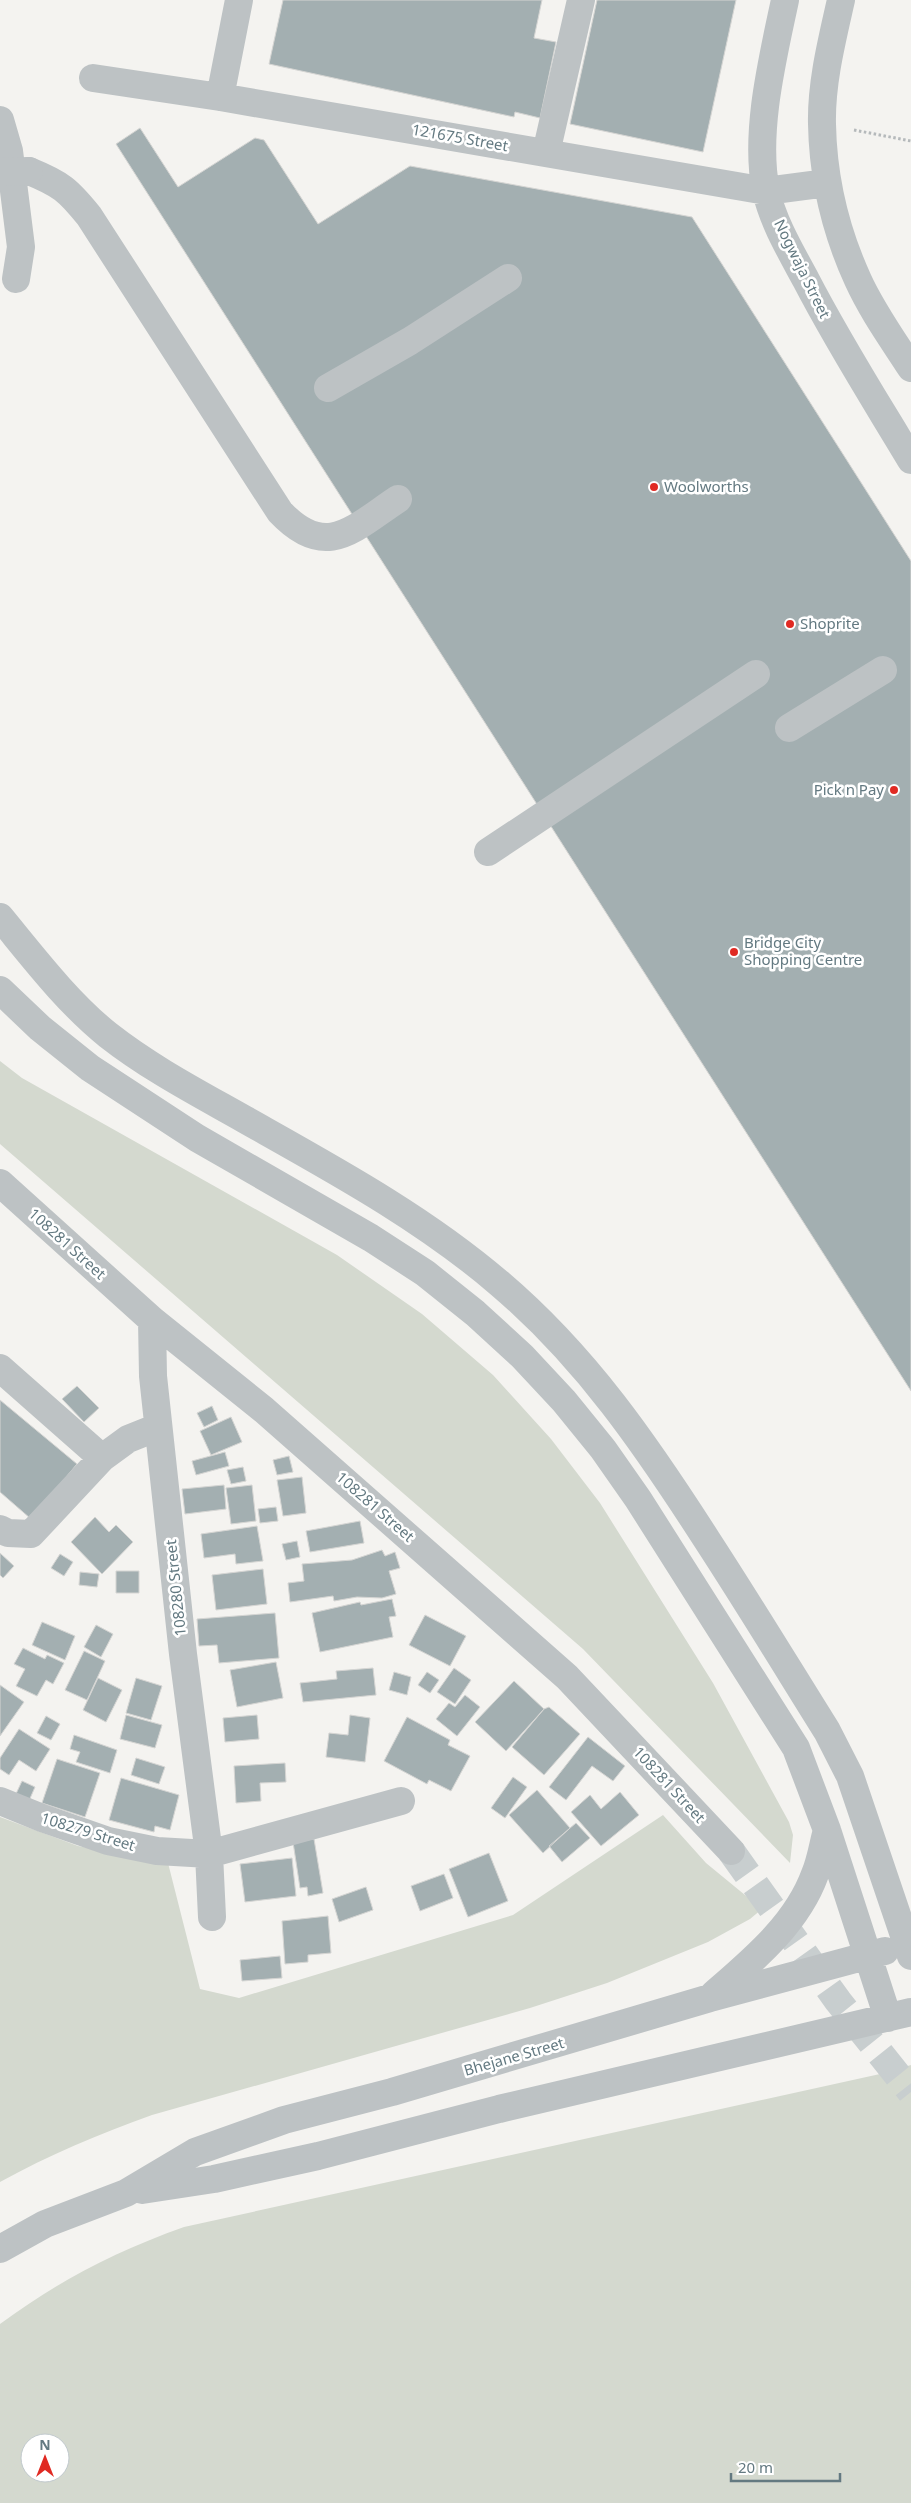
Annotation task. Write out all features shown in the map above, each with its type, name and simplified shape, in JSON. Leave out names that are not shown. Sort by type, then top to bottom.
[{"type":"street","points":[[220,97],[239,0]]},
{"type":"street","points":[[546,153],[581,0]]},
{"type":"street","name":"Nogwaja Street","points":[[784,0],[764,115],[766,191],[784,239],[827,320],[911,460]]},
{"type":"street","points":[[840,0],[826,70],[822,124],[827,183],[839,229],[858,280],[911,368]]},
{"type":"street","name":"121675 Street","points":[[93,78],[220,97],[766,191],[827,183]]},
{"type":"street","points":[[0,120],[9,152],[21,247],[16,279]]},
{"type":"street","points":[[0,172],[29,171],[69,191],[88,216],[275,505],[293,526],[322,539],[335,536],[350,531],[398,499]]},
{"type":"street","points":[[328,388],[410,341],[508,278]]},
{"type":"street","points":[[788,728],[883,670]]},
{"type":"street","points":[[488,852],[756,674]]},
{"type":"street","points":[[0,917],[32,956],[106,1033],[169,1076],[303,1152],[394,1207],[448,1243],[498,1282],[546,1325],[588,1370],[626,1418],[661,1469],[827,1731],[850,1776],[910,1949]]},
{"type":"street","points":[[0,990],[40,1028],[90,1068],[197,1138],[279,1184],[409,1263],[475,1313],[522,1356],[564,1401],[603,1449],[638,1499],[796,1748],[827,1830],[868,1956],[899,2015]]},
{"type":"street","name":"108281 Street","points":[[0,1183],[152,1320],[270,1416],[567,1677],[731,1851]]},
{"type":"street","name":"108280 Street","points":[[152,1320],[153,1376],[158,1427],[183,1654],[210,1854],[212,1917]]},
{"type":"street","points":[[0,1368],[102,1458]]},
{"type":"street","points":[[0,1529],[8,1533],[31,1534],[102,1458],[128,1439],[158,1427]]},
{"type":"street","name":"108279 Street","points":[[0,1801],[108,1841],[157,1851],[210,1854]]},
{"type":"street","points":[[210,1854],[401,1801]]},
{"type":"street","points":[[710,1998],[777,1936],[803,1900],[815,1874],[827,1830]]},
{"type":"street","name":"Bhejane Street","points":[[0,2249],[45,2224],[126,2193],[195,2152],[284,2120],[392,2092],[710,1998],[868,1956],[910,1949]]},
{"type":"street","name":"Bhejane Street","points":[[126,2193],[214,2178],[318,2156],[499,2109],[899,2015]]},
{"type":"shaded area","points":[[0,1061],[22,1078],[337,1255],[422,1314],[493,1375],[551,1439],[600,1503],[713,1683],[789,1822],[793,1835],[790,1863],[583,1649],[0,1144]]},
{"type":"shaded area","points":[[663,1815],[706,1863],[762,1909],[750,1919],[708,1942],[607,1983],[530,2008],[152,2115],[75,2146],[0,2182],[0,1817],[78,1846],[168,1863],[200,1989],[239,1998],[513,1915]]},
{"type":"shaded area","points":[[911,2065],[911,2503],[0,2503],[0,2324],[44,2294],[88,2268],[184,2227],[880,2074]]},
{"type":"building","points":[[283,0],[542,0],[534,38],[556,42],[540,118],[515,112],[514,117],[269,64]]},
{"type":"building","points":[[597,0],[736,0],[703,152],[570,124]]},
{"type":"building","points":[[140,128],[178,187],[255,138],[264,140],[318,224],[410,166],[692,217],[911,561],[911,1391],[116,144]]},
{"type":"building","points":[[77,1386],[99,1408],[84,1422],[62,1399]]},
{"type":"building","points":[[0,1400],[77,1464],[31,1519],[0,1492]]},
{"type":"building","points":[[212,1406],[218,1420],[204,1427],[197,1413]]},
{"type":"building","points":[[231,1417],[242,1442],[211,1455],[200,1431]]},
{"type":"building","points":[[225,1452],[229,1466],[196,1475],[192,1461]]},
{"type":"building","points":[[289,1456],[293,1472],[277,1475],[273,1460]]},
{"type":"building","points":[[243,1467],[246,1481],[231,1484],[227,1470]]},
{"type":"building","points":[[302,1477],[306,1513],[283,1516],[277,1480]]},
{"type":"building","points":[[224,1485],[226,1509],[185,1514],[182,1489]]},
{"type":"building","points":[[252,1485],[256,1521],[231,1524],[226,1488]]},
{"type":"building","points":[[276,1507],[278,1521],[260,1523],[258,1509]]},
{"type":"building","points":[[95,1517],[109,1532],[116,1525],[133,1542],[102,1574],[71,1542]]},
{"type":"building","points":[[360,1521],[364,1543],[310,1552],[306,1531]]},
{"type":"building","points":[[257,1526],[263,1561],[236,1564],[235,1554],[204,1558],[201,1534]]},
{"type":"building","points":[[297,1541],[300,1557],[286,1560],[282,1544]]},
{"type":"building","points":[[382,1550],[385,1556],[395,1552],[400,1568],[389,1571],[396,1594],[382,1598],[357,1597],[334,1601],[333,1596],[290,1602],[288,1583],[304,1581],[302,1564],[352,1560]]},
{"type":"building","points":[[0,1553],[14,1566],[3,1578],[0,1575]]},
{"type":"building","points":[[60,1554],[73,1562],[64,1576],[51,1568]]},
{"type":"building","points":[[263,1569],[267,1604],[216,1610],[212,1575]]},
{"type":"building","points":[[116,1571],[139,1571],[139,1593],[116,1593]]},
{"type":"building","points":[[80,1572],[99,1574],[97,1587],[79,1585]]},
{"type":"building","points":[[392,1599],[396,1616],[389,1617],[393,1637],[320,1652],[312,1613],[360,1602],[361,1605]]},
{"type":"building","points":[[275,1613],[279,1658],[219,1663],[217,1645],[199,1646],[197,1619]]},
{"type":"building","points":[[425,1615],[466,1636],[450,1666],[409,1645]]},
{"type":"building","points":[[42,1622],[75,1636],[65,1660],[32,1645]]},
{"type":"building","points":[[96,1625],[113,1634],[101,1657],[84,1647]]},
{"type":"building","points":[[23,1648],[45,1659],[47,1655],[64,1663],[53,1684],[46,1680],[37,1696],[16,1686],[25,1669],[14,1664]]},
{"type":"building","points":[[84,1651],[105,1661],[87,1700],[65,1690]]},
{"type":"building","points":[[276,1662],[283,1698],[237,1707],[230,1670]]},
{"type":"building","points":[[373,1668],[376,1695],[303,1702],[300,1683],[337,1679],[336,1671]]},
{"type":"building","points":[[454,1668],[471,1680],[455,1704],[437,1692]]},
{"type":"building","points":[[394,1672],[411,1677],[407,1695],[389,1690]]},
{"type":"building","points":[[427,1672],[439,1680],[430,1693],[418,1685]]},
{"type":"building","points":[[98,1678],[122,1690],[106,1722],[83,1710]]},
{"type":"building","points":[[136,1678],[162,1686],[151,1720],[126,1713]]},
{"type":"building","points":[[514,1681],[544,1709],[506,1751],[475,1722]]},
{"type":"building","points":[[0,1685],[24,1702],[0,1736]]},
{"type":"building","points":[[465,1695],[480,1707],[457,1736],[436,1719],[449,1703],[455,1707]]},
{"type":"building","points":[[549,1707],[580,1734],[544,1775],[512,1747],[544,1709]]},
{"type":"building","points":[[126,1715],[162,1725],[155,1748],[120,1739]]},
{"type":"building","points":[[257,1715],[259,1739],[225,1742],[223,1718]]},
{"type":"building","points":[[350,1715],[370,1718],[365,1762],[326,1757],[329,1733],[348,1735]]},
{"type":"building","points":[[46,1716],[60,1724],[51,1740],[37,1733]]},
{"type":"building","points":[[407,1717],[450,1740],[448,1745],[470,1756],[451,1791],[429,1780],[427,1784],[384,1761]]},
{"type":"building","points":[[19,1729],[50,1749],[36,1771],[19,1760],[9,1775],[0,1769],[0,1758]]},
{"type":"building","points":[[74,1735],[117,1750],[110,1773],[76,1762],[80,1752],[70,1749]]},
{"type":"building","points":[[588,1737],[625,1766],[613,1781],[592,1766],[566,1800],[549,1787]]},
{"type":"building","points":[[136,1758],[165,1767],[159,1784],[131,1775]]},
{"type":"building","points":[[57,1759],[100,1773],[85,1817],[42,1803]]},
{"type":"building","points":[[285,1763],[286,1782],[260,1783],[261,1801],[236,1803],[234,1766]]},
{"type":"building","points":[[513,1777],[527,1787],[505,1818],[491,1808]]},
{"type":"building","points":[[121,1778],[179,1795],[170,1830],[155,1826],[154,1832],[109,1820]]},
{"type":"building","points":[[22,1781],[35,1787],[28,1803],[15,1796]]},
{"type":"building","points":[[537,1790],[570,1828],[543,1853],[509,1815]]},
{"type":"building","points":[[620,1792],[639,1815],[601,1846],[571,1812],[590,1795],[601,1809]]},
{"type":"building","points":[[576,1823],[590,1838],[562,1862],[549,1846]]},
{"type":"building","points":[[314,1839],[323,1893],[308,1896],[307,1887],[300,1888],[293,1842]]},
{"type":"building","points":[[489,1853],[508,1901],[468,1917],[449,1869]]},
{"type":"building","points":[[292,1858],[296,1896],[245,1902],[240,1864]]},
{"type":"building","points":[[444,1874],[453,1898],[420,1911],[411,1886]]},
{"type":"building","points":[[366,1887],[373,1910],[339,1922],[332,1899]]},
{"type":"building","points":[[328,1916],[331,1953],[308,1955],[308,1962],[285,1964],[282,1921]]},
{"type":"building","points":[[280,1956],[282,1978],[242,1981],[240,1960]]},
{"type":"tunnel","points":[[731,1851],[838,2001],[911,2092]]},
{"type":"place","name":"Woolworths","points":[[654,487]]},
{"type":"place","name":"Shoprite","points":[[790,624]]},
{"type":"place","name":"Pick n Pay","points":[[894,790]]},
{"type":"place","name":"Bridge City Shopping Centre","points":[[734,952]]}]
